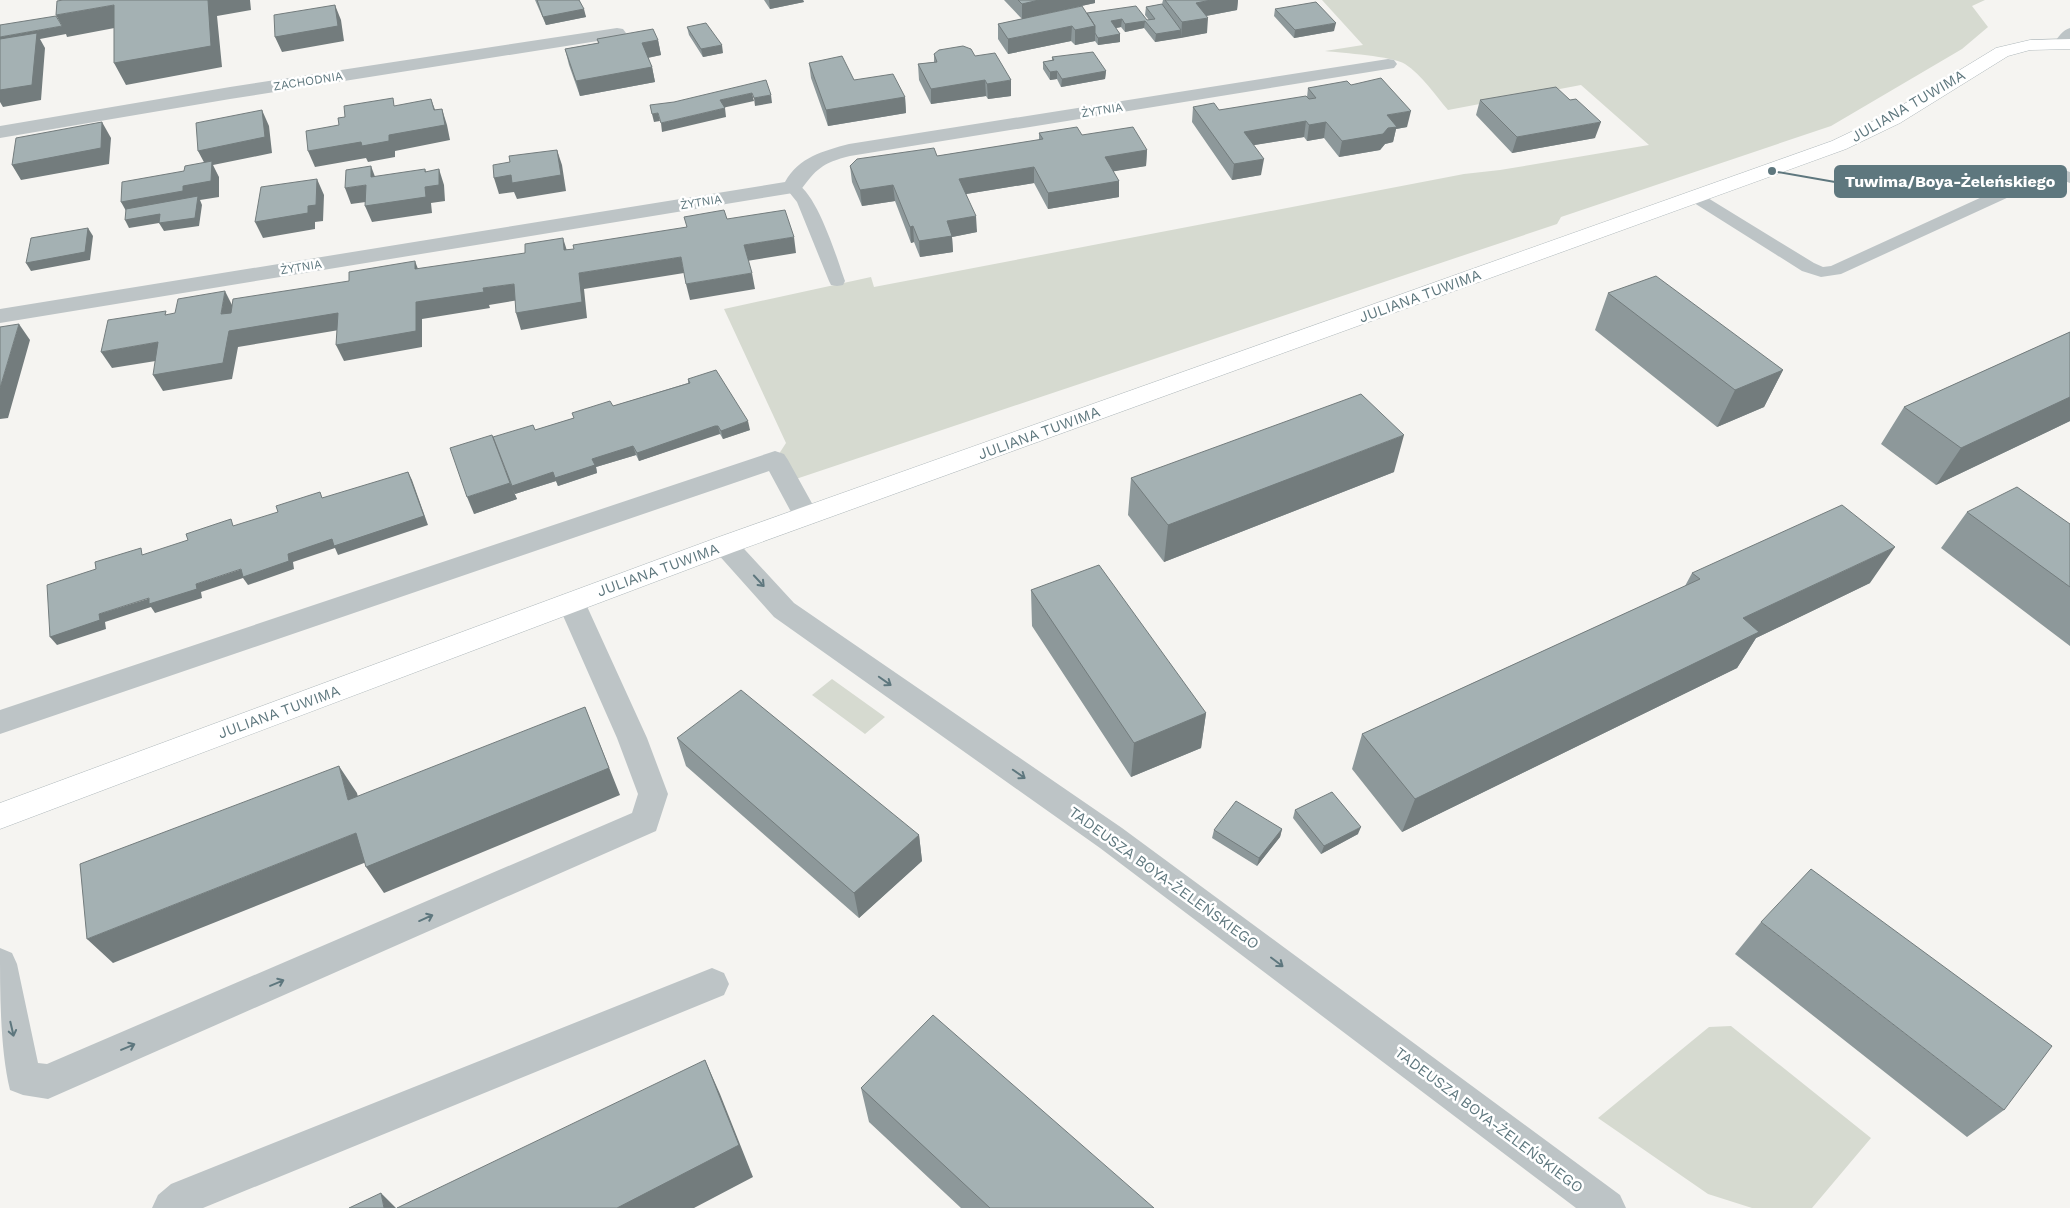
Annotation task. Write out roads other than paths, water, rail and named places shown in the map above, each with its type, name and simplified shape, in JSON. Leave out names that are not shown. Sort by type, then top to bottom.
[{"type":"street","name":"ZACHODNIA","points":[[0,132],[230,93],[617,33]]},
{"type":"street","name":"JULIANA TUWIMA","points":[[0,816],[726,545],[1697,198],[1839,145],[1866,133],[2002,52],[2030,45],[2067,40]]},
{"type":"street","name":"ŻYTNIA","points":[[0,316],[793,187],[798,175],[809,165],[828,155],[849,150],[1388,64]]},
{"type":"street","points":[[0,722],[775,460],[806,516]]},
{"type":"street","name":"TADEUSZA BOYA-ŻELEŃSKIEGO","points":[[726,545],[784,610],[1110,838],[1607,1208]]},
{"type":"street","points":[[0,964],[23,1078],[48,1082],[645,822],[653,794],[632,738],[571,602]]},
{"type":"street","points":[[171,1208],[184,1197],[712,984]]},
{"type":"lane","points":[[1697,198],[1799,262],[1821,272],[1835,270],[2044,175],[2061,174],[2070,178]]},
{"type":"lane","points":[[793,187],[805,201],[837,281]]},
{"type":"place","name":"Tuwima/Boya-Żeleńskiego","points":[[1772,171]]}]
